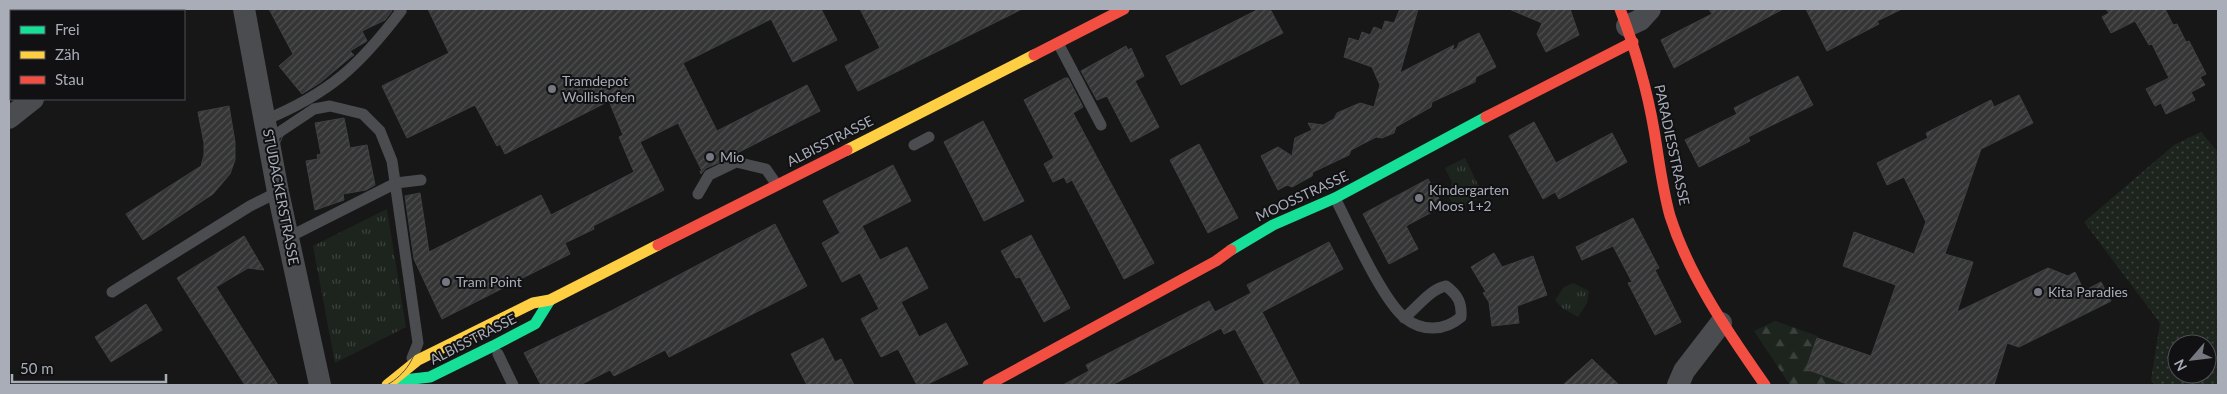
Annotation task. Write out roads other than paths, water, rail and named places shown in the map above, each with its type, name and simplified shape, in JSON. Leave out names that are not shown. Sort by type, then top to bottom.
[{"type":"street","name":"STUDACKERSTRASSE","points":[[244,9],[278,192],[320,385]]},
{"type":"street","name":"ALBISSTRASSE","points":[[391,383],[418,360],[527,305],[550,300],[1124,9]]},
{"type":"street","points":[[1627,26],[1640,20],[1650,9]]},
{"type":"street","name":"MOOSSTRASSE","points":[[988,385],[1216,261],[1243,241],[1305,208],[1335,198],[1571,72],[1627,26]]},
{"type":"street","name":"PARADIESSTRASSE","points":[[1627,26],[1654,129],[1663,190],[1686,259],[1721,324],[1765,385]]},
{"type":"street","points":[[9,118],[32,100]]},
{"type":"street","name":"ALBISSTRASSE","points":[[391,383],[430,377],[502,342],[536,324],[550,300]]},
{"type":"street","points":[[1678,385],[1684,371],[1721,324]]},
{"type":"lane","points":[[267,129],[350,70],[373,48],[401,11],[400,9]]},
{"type":"lane","points":[[1058,42],[1101,126]]},
{"type":"lane","points":[[267,129],[314,110],[330,106],[363,114],[380,130],[392,161],[396,183],[418,344],[410,365],[391,383]]},
{"type":"lane","points":[[914,145],[929,137]]},
{"type":"lane","points":[[698,194],[709,175],[736,162],[766,169],[777,185]]},
{"type":"lane","points":[[289,237],[396,183],[421,180]]},
{"type":"lane","points":[[112,292],[250,206],[278,192]]},
{"type":"lane","points":[[1335,198],[1384,291],[1404,318],[1417,326],[1438,329],[1452,325],[1461,317],[1462,307],[1455,293],[1446,286],[1438,288],[1418,308],[1404,318]]},
{"type":"lane","points":[[498,354],[513,385]]},
{"type":"tram line","points":[[315,385],[314,367],[278,188],[276,161],[279,145],[286,131],[296,120],[308,112],[322,108],[337,107],[351,110],[364,116],[376,126],[384,138],[392,161],[418,335],[413,358],[400,376],[387,385]]},
{"type":"place","name":"Tramdepot Wollishofen","points":[[552,89]]},
{"type":"place","name":"Mio","points":[[710,157]]},
{"type":"place","name":"Kindergarten Moos 1+2","points":[[1419,198]]},
{"type":"place","name":"Tram Point","points":[[446,282]]},
{"type":"place","name":"Kita Paradies","points":[[2038,292]]}]
